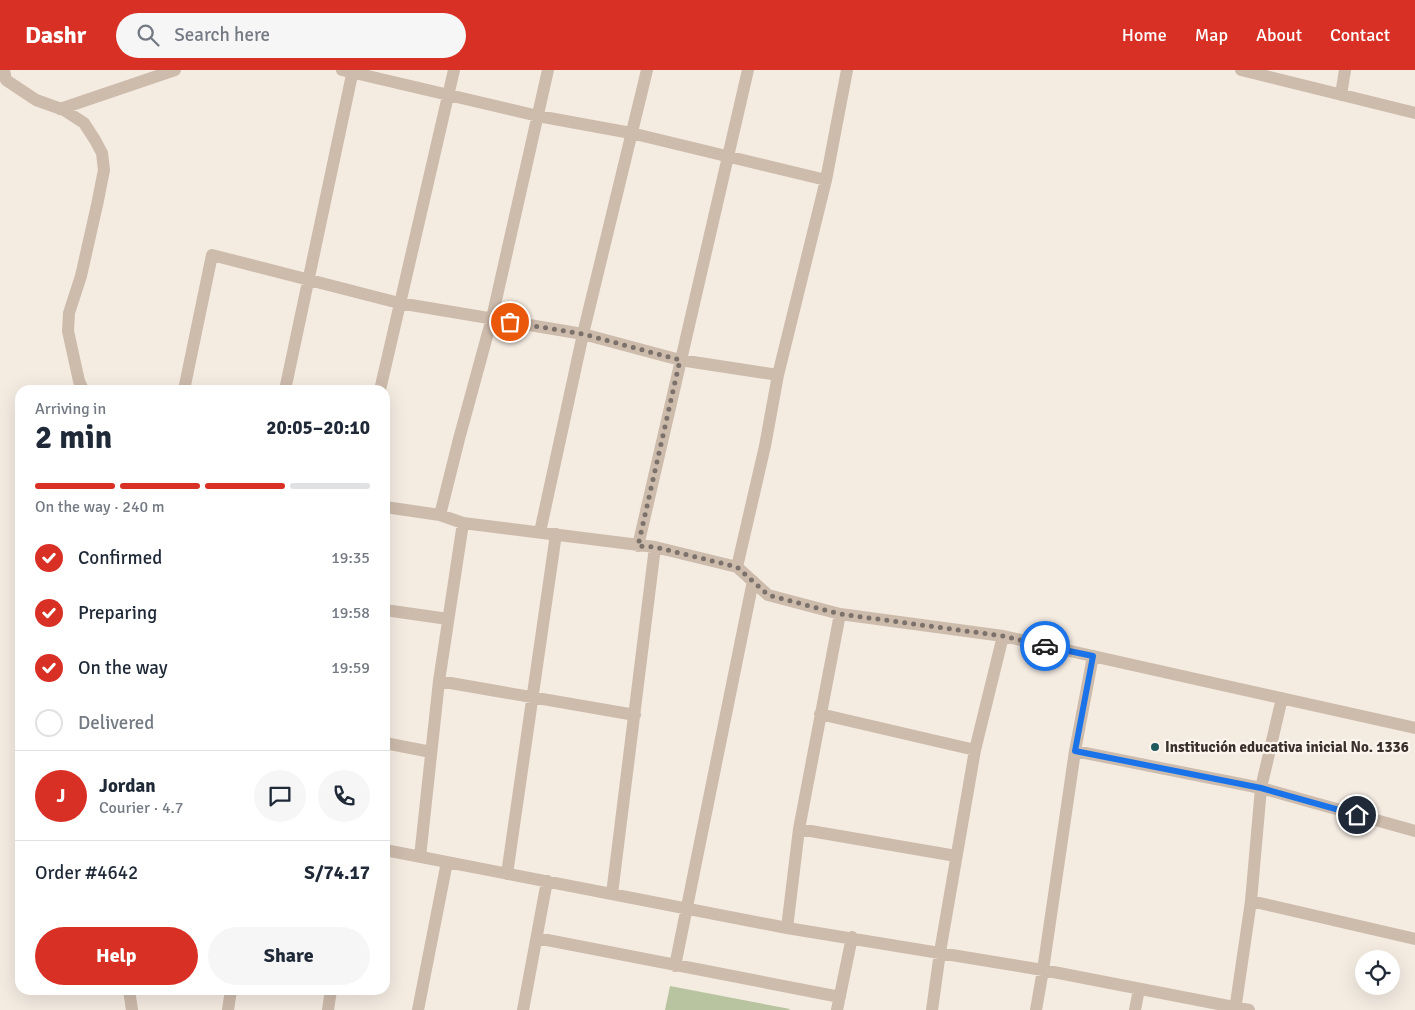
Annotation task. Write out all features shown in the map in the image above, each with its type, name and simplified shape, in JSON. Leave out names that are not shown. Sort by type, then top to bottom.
[{"type":"street","points":[[4,70],[6,80],[36,100],[60,108],[84,123],[96,140],[102,153],[104,170],[81,276],[69,313],[68,331],[81,385]]},
{"type":"street","points":[[60,108],[175,70]]},
{"type":"street","points":[[381,385],[454,70]]},
{"type":"street","points":[[440,516],[492,318],[548,70]]},
{"type":"street","points":[[540,532],[583,334],[647,70]]},
{"type":"street","points":[[638,546],[748,70]]},
{"type":"street","points":[[737,567],[778,375],[826,180],[847,70]]},
{"type":"street","points":[[1241,70],[1415,113]]},
{"type":"street","points":[[1341,95],[1345,70]]},
{"type":"street","points":[[286,385],[349,71],[538,116],[631,133],[826,180]]},
{"type":"street","points":[[185,385],[212,255],[399,303],[583,334],[680,360],[778,375]]},
{"type":"street","points":[[390,509],[440,516],[463,522],[655,547],[737,567],[768,595],[840,614],[1003,636],[1415,728]]},
{"type":"street","points":[[420,857],[439,681],[463,522]]},
{"type":"street","points":[[507,874],[556,534]]},
{"type":"street","points":[[612,894],[655,547]]},
{"type":"street","points":[[675,966],[753,581]]},
{"type":"street","points":[[390,611],[448,619]]},
{"type":"street","points":[[787,928],[799,829],[840,614]]},
{"type":"street","points":[[932,1010],[940,952],[975,750],[1003,636]]},
{"type":"street","points":[[1036,1010],[1075,751],[1093,656]]},
{"type":"street","points":[[439,681],[635,715]]},
{"type":"street","points":[[1235,1009],[1251,901],[1261,788],[1282,698]]},
{"type":"street","points":[[820,714],[975,750]]},
{"type":"street","points":[[390,744],[431,752]]},
{"type":"street","points":[[1075,751],[1261,788],[1415,831]]},
{"type":"street","points":[[799,829],[956,856]]},
{"type":"street","points":[[390,851],[787,928],[852,937],[1043,970],[1235,1009],[1249,1010]]},
{"type":"street","points":[[418,1010],[447,862]]},
{"type":"street","points":[[523,1010],[547,882]]},
{"type":"street","points":[[1251,901],[1415,939]]},
{"type":"street","points":[[537,938],[675,966],[839,1004],[852,937]]},
{"type":"street","points":[[1136,1010],[1139,989]]},
{"type":"street","points":[[130,995],[132,1010]]},
{"type":"street","points":[[228,1010],[230,995]]},
{"type":"street","points":[[328,1010],[331,995]]},
{"type":"green space","points":[[670,986],[790,1009],[665,1010]]},
{"type":"way so far","points":[[510,322],[583,334],[680,360],[638,546],[655,547],[737,567],[768,595],[840,614],[1003,636],[1045,646]]},
{"type":"place","name":"Institución educativa inicial No. 1336","points":[[1155,747]]},
{"type":"route","points":[[1045,646],[1093,656],[1075,751],[1261,788],[1357,815]]}]
